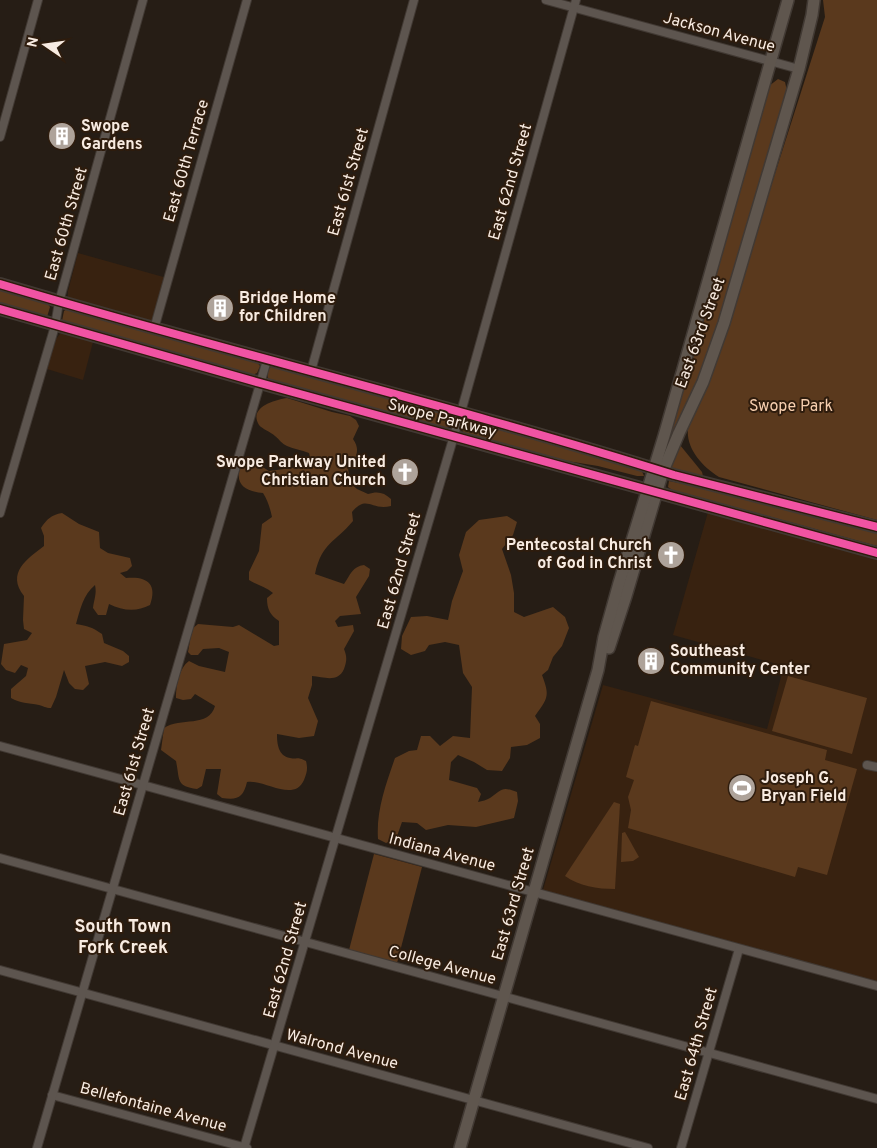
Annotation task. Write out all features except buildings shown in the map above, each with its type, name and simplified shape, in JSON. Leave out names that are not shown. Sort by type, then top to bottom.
[{"type":"main road","name":"East 63rd Street","points":[[460,1148],[598,670],[604,638],[619,581],[652,491],[788,0]]},
{"type":"main road","name":"East 63rd Street","points":[[658,469],[679,433],[703,382],[724,323],[799,69],[814,0]]},
{"type":"main road","name":"Swope Parkway","points":[[0,284],[154,329],[461,412],[658,469],[877,527]]},
{"type":"main road","name":"Swope Parkway","points":[[0,310],[877,553]]},
{"type":"street","points":[[0,137],[38,0]]},
{"type":"street","name":"East 60th Street","points":[[0,513],[54,326],[143,0]]},
{"type":"street","name":"East 60th Terrace","points":[[154,329],[247,0]]},
{"type":"street","name":"East 61st Street","points":[[310,371],[414,0]]},
{"type":"street","name":"Jackson Avenue","points":[[546,0],[575,4],[799,69]]},
{"type":"street","name":"East 62nd Street","points":[[245,1148],[461,412],[575,4]]},
{"type":"street","name":"East 61st Street","points":[[37,1148],[266,360]]},
{"type":"street","name":"Indiana Avenue","points":[[0,746],[877,986]]},
{"type":"street","points":[[868,765],[877,767]]},
{"type":"street","name":"College Avenue","points":[[0,858],[877,1098]]},
{"type":"street","name":"East 64th Street","points":[[681,1148],[739,948]]},
{"type":"street","name":"Walrond Avenue","points":[[0,970],[648,1148]]},
{"type":"street","name":"Bellefontaine Avenue","points":[[52,1095],[245,1148]]},
{"type":"shaded area","points":[[78,253],[167,278],[153,320],[68,297]]},
{"type":"shaded area","points":[[60,334],[93,342],[83,380],[47,369],[56,339]]},
{"type":"shaded area","points":[[708,512],[877,558],[877,982],[543,890],[603,685],[767,729],[784,666],[673,635]]},
{"type":"green space","name":"Swope Park","points":[[823,0],[877,0],[877,520],[719,477],[705,467],[695,454],[688,439],[689,423],[727,324],[825,17]]},
{"type":"green space","points":[[778,79],[785,82],[787,91],[713,341],[702,373],[664,454],[710,300],[713,282],[769,86]]},
{"type":"green space","points":[[0,290],[48,304],[50,307],[47,317],[0,304]]},
{"type":"green space","points":[[67,309],[257,362],[260,366],[257,373],[252,375],[66,323],[62,321],[64,311]]},
{"type":"green space","points":[[272,366],[450,415],[452,418],[450,426],[447,428],[271,380],[268,378],[268,375]]},
{"type":"green space","points":[[287,398],[350,416],[356,420],[359,426],[353,439],[357,451],[355,458],[348,468],[350,483],[368,494],[377,492],[386,495],[391,499],[391,506],[379,507],[362,504],[357,507],[352,512],[353,521],[325,549],[318,563],[315,574],[344,584],[357,567],[364,565],[370,569],[369,576],[356,597],[361,614],[340,616],[335,621],[338,627],[353,625],[354,631],[344,649],[346,663],[344,669],[334,678],[312,676],[312,685],[308,698],[318,721],[314,736],[299,738],[277,734],[278,745],[283,755],[306,761],[307,771],[304,780],[299,787],[293,790],[278,789],[254,782],[247,782],[244,792],[239,797],[232,799],[222,798],[217,794],[221,769],[206,769],[202,786],[197,789],[182,784],[176,761],[161,750],[164,728],[207,717],[212,713],[215,706],[195,694],[191,699],[183,700],[176,698],[180,673],[189,661],[199,666],[225,672],[229,652],[219,648],[203,649],[198,655],[191,655],[188,652],[192,629],[198,624],[233,627],[239,625],[274,646],[279,645],[279,621],[268,609],[267,602],[267,598],[273,593],[249,580],[249,572],[259,551],[262,524],[272,517],[268,502],[263,493],[242,485],[239,472],[241,465],[261,466],[269,471],[306,466],[311,461],[309,453],[285,445],[259,425],[257,413],[260,409],[270,403]]},
{"type":"green space","points":[[464,420],[641,469],[644,476],[567,461],[466,434],[461,430]]},
{"type":"green space","points":[[680,445],[702,472],[703,476],[671,468]]},
{"type":"green space","points":[[669,481],[739,495],[877,532],[877,546],[672,490],[668,487]]},
{"type":"green space","points":[[62,513],[79,524],[99,532],[100,548],[108,553],[130,558],[132,566],[127,571],[120,573],[126,578],[139,578],[148,582],[151,586],[152,597],[150,605],[140,609],[130,610],[109,604],[106,615],[98,615],[93,608],[96,594],[95,585],[91,589],[82,603],[76,624],[90,627],[102,634],[104,643],[123,651],[129,656],[129,662],[122,666],[105,662],[85,666],[89,684],[83,690],[75,689],[69,683],[64,670],[56,697],[51,708],[49,708],[11,698],[11,689],[26,676],[28,668],[21,665],[15,673],[6,670],[1,664],[4,644],[27,640],[32,633],[24,629],[24,596],[19,588],[18,574],[25,561],[44,546],[44,536],[41,528],[43,525],[52,516]]},
{"type":"green space","points":[[507,516],[517,522],[513,535],[502,549],[511,575],[514,593],[514,612],[524,617],[553,607],[565,617],[569,628],[562,646],[553,657],[548,670],[542,675],[547,692],[543,705],[535,716],[540,724],[540,738],[527,745],[511,747],[510,758],[502,771],[487,770],[458,755],[451,762],[449,780],[477,788],[481,794],[478,802],[489,799],[505,789],[517,792],[518,801],[514,818],[476,827],[448,825],[426,830],[417,823],[402,822],[396,839],[386,843],[378,839],[379,818],[382,798],[395,758],[409,751],[417,750],[421,736],[430,736],[440,746],[453,736],[470,738],[472,687],[463,673],[459,645],[445,642],[429,645],[425,651],[411,655],[401,649],[402,636],[411,617],[427,616],[448,620],[452,601],[463,571],[459,555],[466,532],[479,520]]},
{"type":"green space","points":[[788,676],[867,698],[852,754],[772,731]]},
{"type":"green space","name":"Joseph G. Bryan Field","points":[[651,701],[827,750],[825,760],[857,769],[827,875],[798,867],[795,877],[628,828],[631,810],[628,797],[634,780],[626,777],[635,745],[638,746]]},
{"type":"green space","points":[[614,802],[620,804],[615,889],[588,886],[565,876]]},
{"type":"green space","points":[[625,832],[639,857],[633,861],[621,862],[622,833]]},
{"type":"green space","points":[[374,854],[422,867],[397,963],[349,950]]},
{"type":"cycle path","points":[[0,284],[84,309],[422,401],[674,475],[877,527]]},
{"type":"cycle path","points":[[0,309],[260,383],[877,553]]},
{"type":"place","name":"Swope Gardens","points":[[62,136]]},
{"type":"place","name":"Bridge Home for Children","points":[[220,308]]},
{"type":"place","name":"Swope Parkway United Christian Church","points":[[405,472]]},
{"type":"place","name":"Pentecostal Church of God in Christ","points":[[671,555]]},
{"type":"place","name":"Southeast Community Center","points":[[651,661]]},
{"type":"place","name":"Joseph G. Bryan Field","points":[[742,788]]},
{"type":"district","name":"South Town Fork Creek","points":[[123,938]]}]
